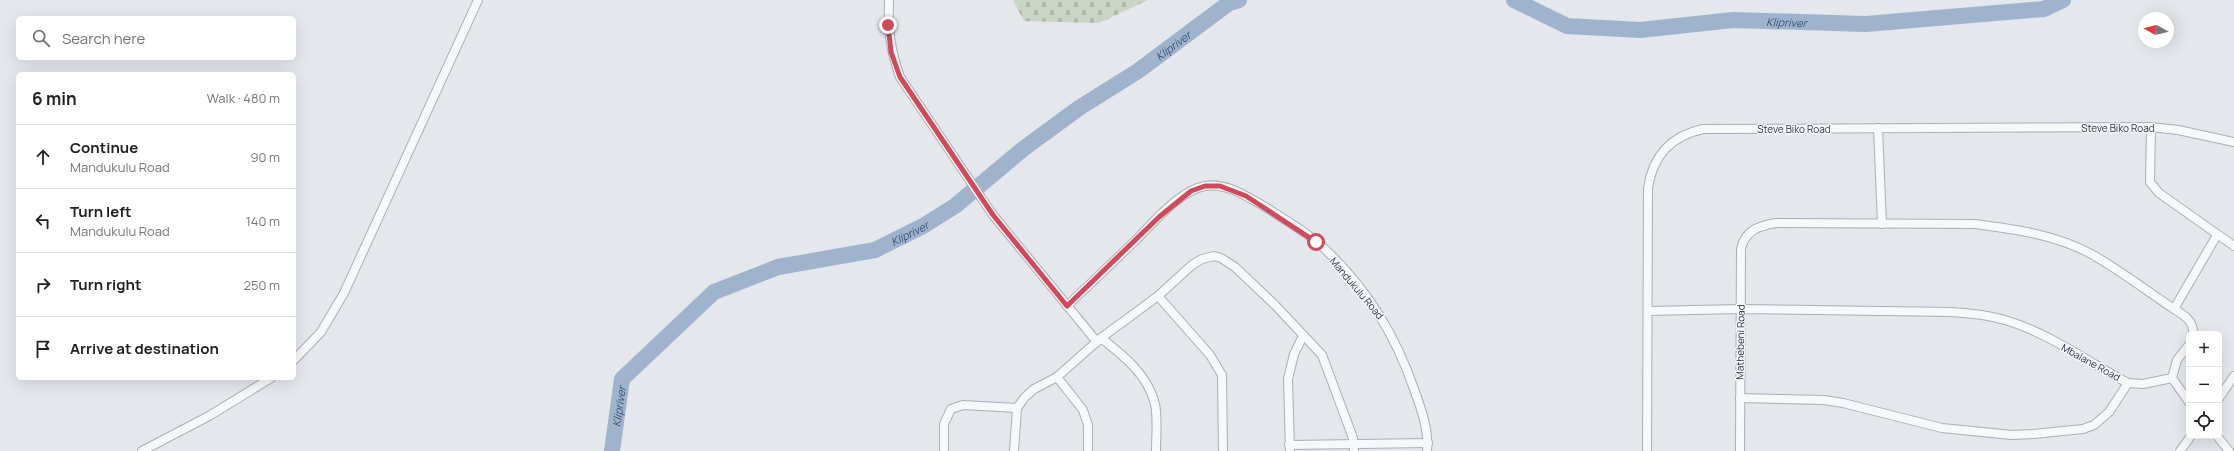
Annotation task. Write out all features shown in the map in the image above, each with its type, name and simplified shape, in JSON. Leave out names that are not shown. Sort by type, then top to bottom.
[{"type":"street","points":[[296,358],[309,347],[321,332],[344,293],[478,0]]},
{"type":"street","points":[[889,0],[888,25],[891,52],[900,77],[993,215],[1067,306],[1099,340],[1130,362],[1148,386],[1156,410],[1156,451]]},
{"type":"street","points":[[2151,127],[2150,177],[2152,186],[2159,193],[2234,246]]},
{"type":"street","name":"Steve Biko Road","points":[[1647,451],[1648,188],[1656,160],[1670,143],[1684,134],[1703,129],[2151,127],[2178,130],[2234,142]]},
{"type":"street","points":[[1878,128],[1882,224],[1975,224],[2001,227],[2056,240],[2093,255],[2190,321],[2194,328],[2194,331]]},
{"type":"street","name":"Mandukulu Road","points":[[1067,306],[1159,217],[1191,191],[1205,186],[1220,186],[1246,196],[1316,242],[1369,299],[1393,335],[1420,405],[1428,447]]},
{"type":"street","name":"Mathebeni Road","points":[[1740,451],[1741,249],[1747,235],[1756,228],[1776,223],[1882,224]]},
{"type":"street","points":[[2174,309],[2217,235]]},
{"type":"street","points":[[1014,451],[1017,408],[1034,389],[1057,377],[1099,340],[1158,296],[1196,262],[1207,257],[1218,257],[1235,267],[1322,355],[1354,448]]},
{"type":"street","points":[[1158,296],[1210,356],[1222,375],[1223,451]]},
{"type":"street","name":"Mbalane Road","points":[[1648,311],[1741,309],[1951,312],[1980,315],[2005,320],[2031,330],[2128,382],[2109,412],[2094,425],[2083,429],[2012,435],[1942,428],[1842,403],[1824,400],[1740,398]]},
{"type":"street","points":[[1303,336],[1294,354],[1288,379],[1290,448],[1428,447]]},
{"type":"street","points":[[2172,378],[2177,360],[2186,349]]},
{"type":"street","points":[[2222,394],[2234,376]]},
{"type":"street","points":[[1057,377],[1083,410],[1087,420],[1088,451]]},
{"type":"street","points":[[2128,382],[2144,384],[2172,378]]},
{"type":"street","points":[[2172,378],[2186,398]]},
{"type":"street","points":[[142,451],[209,416],[268,380]]},
{"type":"street","points":[[944,451],[944,424],[951,409],[963,405],[1017,408]]},
{"type":"street","points":[[2180,451],[2189,439]]},
{"type":"street","points":[[2219,439],[2229,451]]},
{"type":"green space","points":[[1013,0],[1148,0],[1099,23],[1024,21]]},
{"type":"waterway","name":"Klipriver","points":[[612,451],[622,379],[714,292],[778,267],[875,250],[923,226],[955,206],[1023,149],[1079,108],[1138,71],[1229,3],[1239,0]]},
{"type":"waterway","name":"Klipriver","points":[[1514,0],[1567,26],[1640,30],[1733,20],[1866,24],[2044,9],[2063,0]]},
{"type":"route","points":[[888,25],[891,52],[900,77],[993,215],[1067,306],[1159,217],[1191,191],[1205,186],[1220,186],[1246,196],[1294,226],[1316,242]]}]
